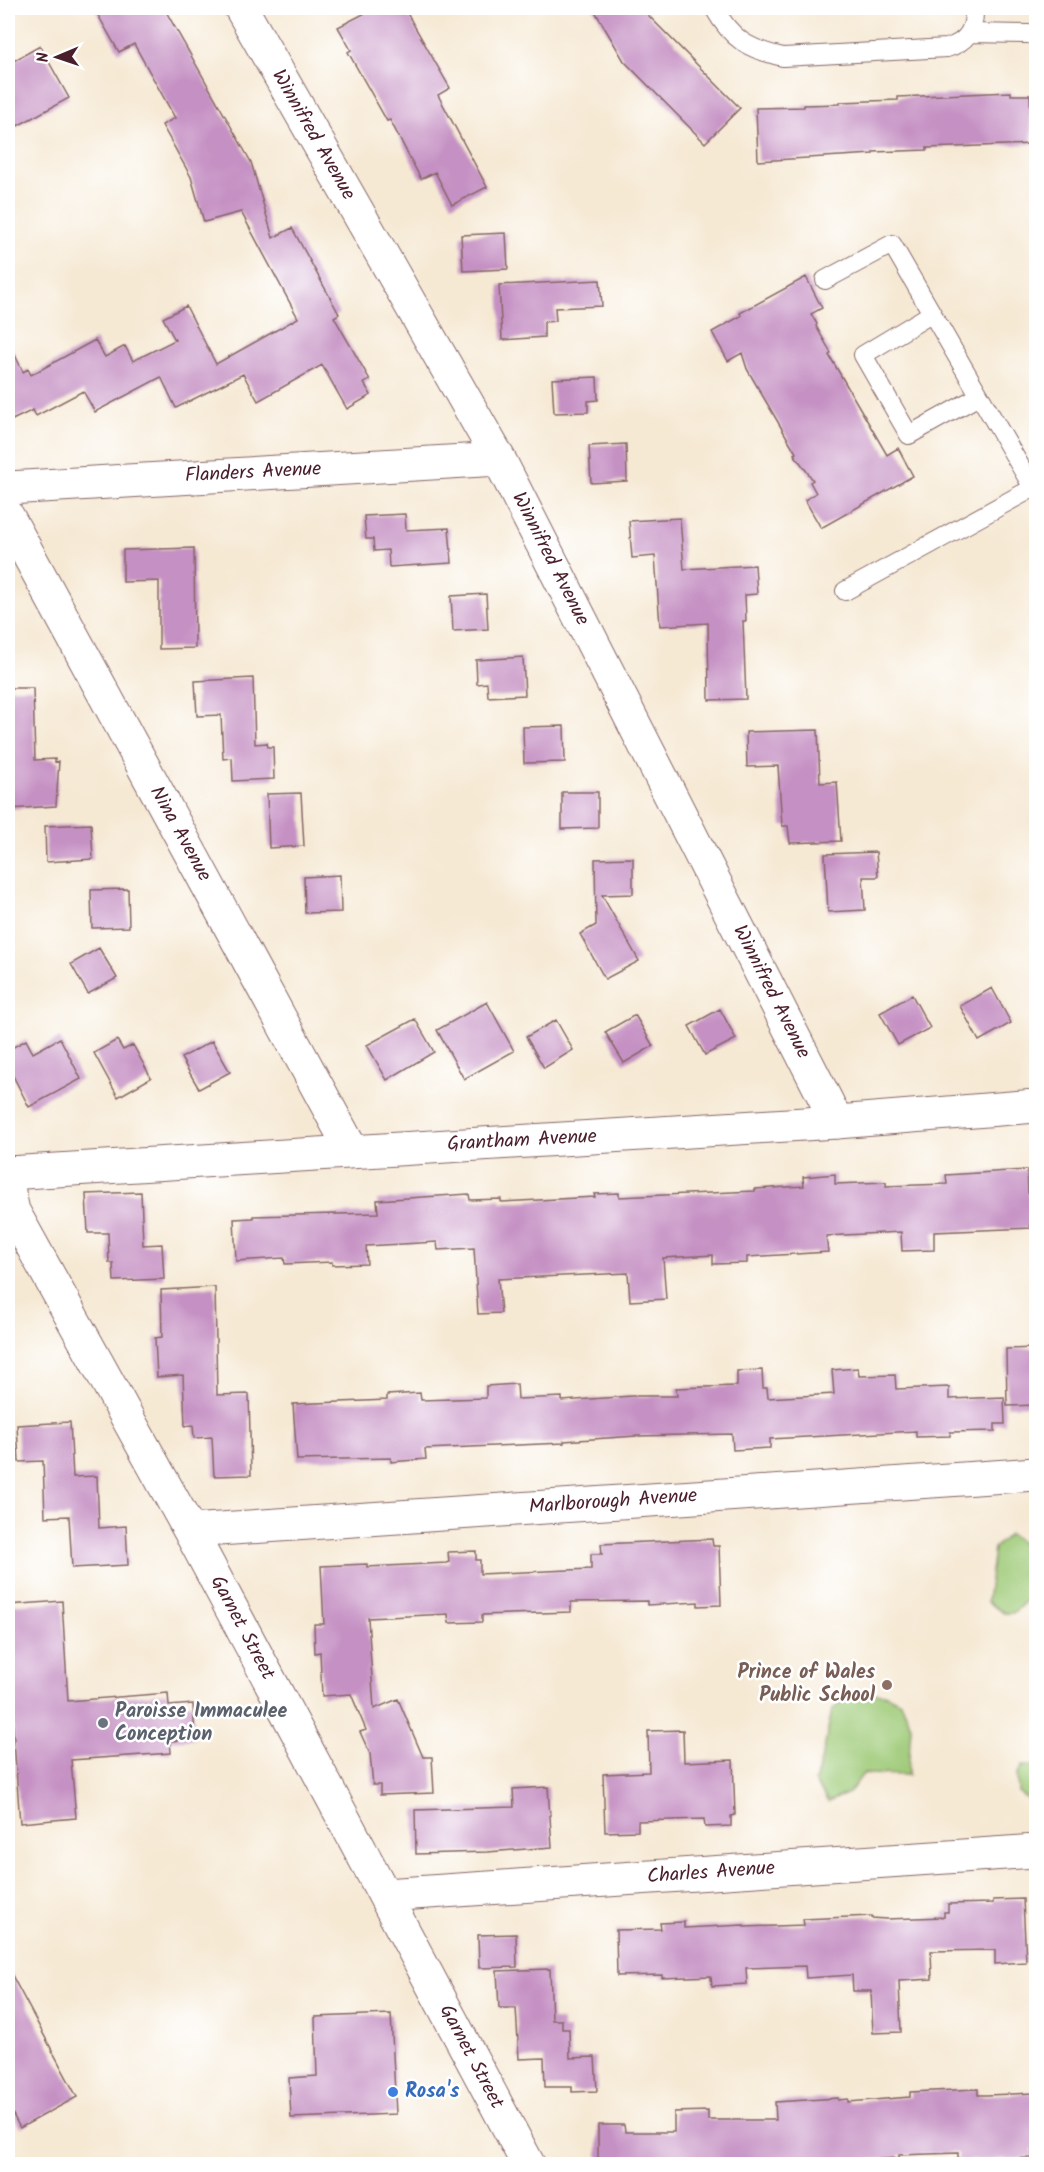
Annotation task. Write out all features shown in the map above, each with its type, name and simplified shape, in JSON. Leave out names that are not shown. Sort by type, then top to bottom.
[{"type":"street","name":"Winnifred Avenue","points":[[241,8],[499,459],[837,1122]]},
{"type":"street","name":"Flanders Avenue","points":[[8,488],[499,459]]},
{"type":"street","name":"Nina Avenue","points":[[8,518],[352,1151]]},
{"type":"street","name":"Grantham Avenue","points":[[8,1173],[837,1122],[1036,1106]]},
{"type":"street","name":"Garnet Street","points":[[8,1188],[14,1211],[190,1531],[528,2164]]},
{"type":"street","name":"Marlborough Avenue","points":[[190,1531],[1036,1474]]},
{"type":"street","name":"Charles Avenue","points":[[385,1895],[1036,1851]]},
{"type":"lane","points":[[714,8],[736,38],[758,51],[783,57],[947,48],[964,40],[970,33],[974,24],[974,8]]},
{"type":"lane","points":[[970,33],[1029,33],[1036,36]]},
{"type":"lane","points":[[825,280],[892,244],[1035,490],[845,591]]},
{"type":"lane","points":[[931,314],[863,355],[909,435],[979,396]]},
{"type":"green space","points":[[1009,1534],[1036,1552],[1036,1587],[1029,1598],[1013,1613],[1004,1613],[987,1602],[994,1548]]},
{"type":"green space","points":[[858,1692],[884,1694],[901,1702],[911,1726],[908,1775],[863,1774],[849,1793],[828,1802],[815,1782],[832,1710]]},
{"type":"green space","points":[[1022,1766],[1036,1766],[1036,1798],[1026,1798],[1018,1792],[1017,1775]]},
{"type":"building","points":[[94,8],[164,8],[251,162],[273,238],[292,228],[339,314],[334,317],[370,380],[364,383],[371,395],[347,409],[322,365],[258,401],[243,374],[176,408],[161,377],[95,412],[83,391],[36,416],[33,410],[8,422],[8,340],[23,372],[28,369],[31,375],[95,340],[105,357],[125,346],[133,361],[175,340],[163,318],[186,306],[216,364],[298,318],[241,212],[204,222],[191,177],[162,125],[175,118],[134,44],[119,52]]},
{"type":"building","points":[[375,8],[404,8],[450,88],[438,95],[487,187],[452,205],[435,172],[421,179],[390,120],[387,121],[348,52],[351,50],[338,27]]},
{"type":"building","points":[[593,8],[641,8],[740,108],[705,143],[624,61]]},
{"type":"building","points":[[40,46],[69,98],[8,131],[8,64]]},
{"type":"building","points":[[1011,92],[1011,95],[1030,95],[1032,144],[927,148],[927,150],[758,161],[756,108],[898,100],[898,97]]},
{"type":"building","points":[[506,233],[508,269],[463,271],[461,235]]},
{"type":"building","points":[[806,277],[822,308],[811,314],[831,353],[829,355],[887,455],[898,448],[913,476],[821,528],[805,500],[816,493],[810,482],[813,480],[794,454],[796,453],[747,369],[742,353],[728,361],[712,332],[741,316],[740,313]]},
{"type":"building","points":[[600,280],[602,306],[555,308],[556,321],[544,322],[544,337],[502,340],[499,285]]},
{"type":"building","points":[[597,377],[598,400],[588,401],[588,412],[554,413],[552,379]]},
{"type":"building","points":[[626,444],[627,481],[591,483],[589,446]]},
{"type":"building","points":[[405,514],[406,530],[449,528],[452,563],[389,567],[388,550],[374,551],[373,539],[366,539],[364,516]]},
{"type":"building","points":[[680,518],[684,569],[755,565],[757,594],[745,595],[746,621],[743,621],[746,699],[709,700],[708,623],[660,626],[655,556],[632,558],[629,521]]},
{"type":"building","points":[[194,548],[195,648],[159,649],[159,581],[123,582],[123,550]]},
{"type":"building","points":[[486,594],[488,629],[453,631],[451,596]]},
{"type":"building","points":[[523,657],[525,695],[488,697],[487,683],[477,684],[476,660]]},
{"type":"building","points":[[253,678],[255,744],[267,743],[268,747],[273,747],[274,779],[233,781],[232,758],[223,759],[221,715],[197,716],[195,681]]},
{"type":"building","points":[[8,688],[33,688],[35,760],[55,759],[55,762],[59,761],[56,806],[8,809]]},
{"type":"building","points":[[564,726],[565,762],[524,763],[523,727]]},
{"type":"building","points":[[818,730],[820,783],[837,782],[841,841],[790,843],[788,826],[782,826],[778,766],[747,767],[746,732]]},
{"type":"building","points":[[562,792],[598,792],[598,828],[562,829]]},
{"type":"building","points":[[301,793],[304,846],[269,848],[267,794]]},
{"type":"building","points":[[91,824],[93,859],[46,862],[45,826]]},
{"type":"building","points":[[876,852],[878,877],[863,877],[865,910],[828,912],[825,854]]},
{"type":"building","points":[[633,858],[633,894],[602,895],[639,961],[605,979],[580,934],[596,925],[595,859]]},
{"type":"building","points":[[340,875],[341,912],[305,913],[304,877]]},
{"type":"building","points":[[128,889],[129,927],[92,928],[91,890]]},
{"type":"building","points":[[99,948],[117,978],[88,994],[71,964]]},
{"type":"building","points":[[992,988],[1011,1023],[979,1041],[960,1006]]},
{"type":"building","points":[[912,995],[930,1028],[898,1045],[880,1013]]},
{"type":"building","points":[[487,1002],[514,1051],[464,1079],[437,1030]]},
{"type":"building","points":[[720,1009],[736,1039],[705,1055],[689,1026]]},
{"type":"building","points":[[635,1015],[653,1046],[624,1063],[605,1032]]},
{"type":"building","points":[[415,1019],[434,1052],[387,1080],[367,1045]]},
{"type":"building","points":[[556,1020],[573,1050],[544,1068],[526,1037]]},
{"type":"building","points":[[60,1038],[81,1079],[29,1107],[8,1066],[8,1050],[26,1040],[33,1053]]},
{"type":"building","points":[[117,1040],[123,1050],[133,1045],[151,1078],[118,1097],[94,1053]]},
{"type":"building","points":[[212,1041],[230,1072],[199,1089],[181,1058]]},
{"type":"building","points":[[1027,1170],[1028,1193],[1036,1193],[1036,1224],[1030,1224],[1031,1228],[934,1232],[934,1250],[902,1251],[901,1232],[826,1236],[828,1252],[747,1257],[747,1263],[713,1264],[713,1255],[663,1258],[666,1299],[630,1301],[628,1273],[498,1279],[501,1313],[478,1314],[474,1248],[438,1250],[437,1242],[366,1246],[367,1264],[332,1265],[332,1262],[285,1264],[284,1258],[236,1261],[234,1219],[253,1218],[253,1216],[378,1213],[377,1200],[469,1194],[470,1200],[501,1199],[501,1202],[595,1197],[594,1194],[619,1193],[619,1197],[755,1191],[755,1189],[804,1186],[803,1177],[835,1174],[835,1184],[886,1182],[886,1186],[947,1184],[946,1175]]},
{"type":"building","points":[[141,1192],[143,1245],[162,1244],[164,1279],[114,1281],[113,1263],[109,1263],[108,1233],[88,1233],[86,1194]]},
{"type":"building","points":[[215,1287],[217,1395],[249,1394],[251,1475],[214,1476],[212,1437],[194,1438],[193,1425],[185,1426],[183,1375],[157,1377],[155,1338],[162,1337],[161,1290]]},
{"type":"building","points":[[1034,1348],[1036,1405],[1007,1406],[1006,1349]]},
{"type":"building","points":[[858,1368],[859,1376],[895,1375],[896,1389],[949,1387],[949,1399],[1004,1397],[1005,1424],[995,1424],[995,1431],[950,1432],[950,1436],[916,1437],[916,1431],[770,1439],[770,1448],[733,1450],[732,1434],[636,1436],[564,1441],[564,1443],[425,1449],[426,1459],[391,1462],[391,1458],[297,1460],[293,1404],[387,1400],[387,1395],[420,1393],[421,1400],[486,1398],[486,1386],[517,1384],[518,1399],[562,1397],[562,1401],[632,1396],[677,1396],[676,1388],[737,1386],[737,1371],[762,1370],[763,1388],[767,1388],[768,1398],[834,1394],[832,1370]]},
{"type":"building","points":[[70,1422],[73,1477],[97,1476],[99,1528],[126,1526],[128,1565],[72,1568],[69,1516],[45,1517],[43,1461],[19,1462],[17,1425]]},
{"type":"building","points":[[712,1539],[713,1546],[719,1546],[721,1605],[698,1606],[698,1602],[647,1605],[647,1601],[571,1602],[571,1612],[482,1615],[482,1622],[449,1623],[448,1614],[368,1618],[374,1709],[398,1699],[423,1757],[432,1757],[434,1793],[380,1795],[380,1785],[373,1785],[370,1754],[360,1732],[366,1730],[351,1694],[322,1696],[320,1652],[315,1653],[314,1624],[324,1624],[321,1566],[367,1564],[367,1567],[446,1563],[449,1562],[448,1552],[476,1551],[476,1560],[480,1560],[480,1574],[591,1569],[591,1554],[602,1554],[601,1544]]},
{"type":"building","name":"Paroisse Immaculee Conception","points":[[62,1601],[68,1701],[168,1693],[169,1706],[193,1704],[195,1739],[170,1741],[171,1753],[71,1760],[76,1818],[20,1823],[10,1686],[8,1686],[8,1605]]},
{"type":"building","points":[[683,1730],[684,1762],[733,1760],[735,1815],[731,1816],[731,1826],[705,1827],[704,1819],[638,1821],[638,1831],[605,1832],[603,1774],[649,1772],[648,1731]]},
{"type":"building","points":[[548,1787],[552,1847],[416,1854],[415,1810],[514,1807],[513,1789]]},
{"type":"building","points":[[1023,1899],[1026,1962],[995,1964],[995,1950],[931,1951],[932,1979],[899,1981],[901,2032],[873,2033],[871,1991],[853,1991],[852,1975],[806,1978],[805,1966],[746,1968],[747,1984],[712,1986],[711,1976],[662,1978],[662,1975],[617,1976],[616,1930],[661,1929],[660,1923],[684,1922],[684,1928],[744,1925],[744,1927],[804,1925],[803,1919],[872,1916],[872,1918],[887,1919],[944,1917],[944,1912],[948,1912],[948,1904],[993,1903],[993,1900]]},
{"type":"building","points":[[516,1934],[517,1967],[479,1968],[478,1935]]},
{"type":"building","points":[[8,1968],[77,2097],[20,2128],[8,2105]]},
{"type":"building","points":[[550,1969],[552,2020],[562,2020],[562,2029],[569,2029],[570,2058],[595,2057],[597,2091],[572,2092],[572,2087],[545,2087],[544,2058],[519,2059],[516,2008],[499,2008],[497,1971]]},
{"type":"building","points":[[391,2014],[396,2114],[291,2118],[289,2078],[317,2076],[315,2017]]},
{"type":"building","points":[[978,2089],[978,2095],[1036,2093],[1036,2148],[1032,2148],[1032,2158],[958,2161],[958,2153],[899,2155],[899,2158],[848,2161],[848,2164],[598,2164],[598,2125],[624,2125],[625,2132],[674,2132],[674,2112],[708,2111],[708,2120],[776,2120],[775,2102],[838,2098],[838,2100],[848,2099],[848,2102],[910,2097],[910,2092]]},
{"type":"place","name":"Prince of Wales Public School","points":[[887,1685]]},
{"type":"place","name":"Paroisse Immaculee Conception","points":[[103,1723]]},
{"type":"place","name":"Rosa's","points":[[393,2092]]}]
